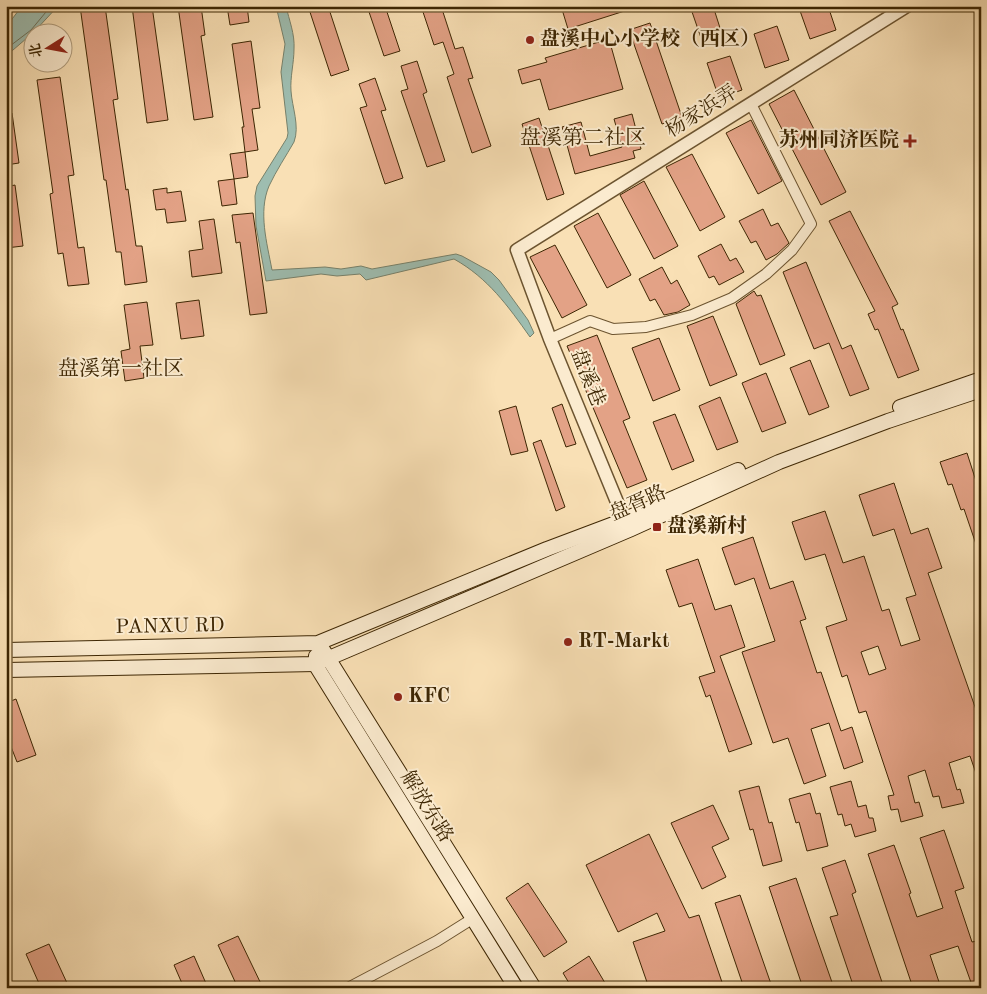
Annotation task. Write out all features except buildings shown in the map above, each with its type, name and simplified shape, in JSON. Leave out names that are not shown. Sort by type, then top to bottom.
[{"type":"main road","name":"盘胥路","points":[[318,643],[624,519],[778,453],[886,412],[981,379]]},
{"type":"main road","name":"盘胥路","points":[[315,664],[629,530],[779,462],[888,421],[981,390]]},
{"type":"main road","points":[[318,643],[328,658]]},
{"type":"main road","points":[[315,664],[318,643]]},
{"type":"main road","name":"PANXU RD","points":[[6,650],[318,643]]},
{"type":"main road","name":"解放东路","points":[[328,658],[534,988]]},
{"type":"main road","name":"解放东路","points":[[315,664],[516,988]]},
{"type":"main road","name":"PANXU RD","points":[[6,670],[315,664]]},
{"type":"street","name":"杨家浜弄","points":[[517,250],[908,6]]},
{"type":"street","points":[[550,339],[590,321],[613,330],[646,327],[692,315],[732,298],[766,274],[792,250],[811,224],[751,104]]},
{"type":"street","name":"盘溪巷","points":[[517,250],[550,339],[624,519]]},
{"type":"street","points":[[348,988],[437,941],[472,919]]},
{"type":"water","points":[[22,6],[58,6],[43,22],[22,22],[22,42],[6,56],[6,27]]},
{"type":"water","points":[[276,6],[286,6],[294,38],[291,86],[296,136],[269,186],[264,206],[264,228],[272,270],[325,267],[341,269],[361,266],[372,269],[456,254],[491,272],[499,280],[528,320],[534,333],[530,337],[487,284],[454,259],[366,280],[360,274],[337,276],[321,274],[266,281],[256,226],[255,196],[257,186],[287,138],[288,133],[281,72],[285,44]]},
{"type":"place","name":"盘溪中心小学校（西区）","points":[[530,40]]},
{"type":"place","name":"苏州同济医院","points":[[910,141]]},
{"type":"place","name":"盘溪新村","points":[[657,527]]},
{"type":"place","name":"RT-Markt","points":[[568,642]]},
{"type":"place","name":"KFC","points":[[398,697]]},
{"type":"district","name":"盘溪第二社区","points":[[583,138]]},
{"type":"district","name":"盘溪第一社区","points":[[121,369]]}]
